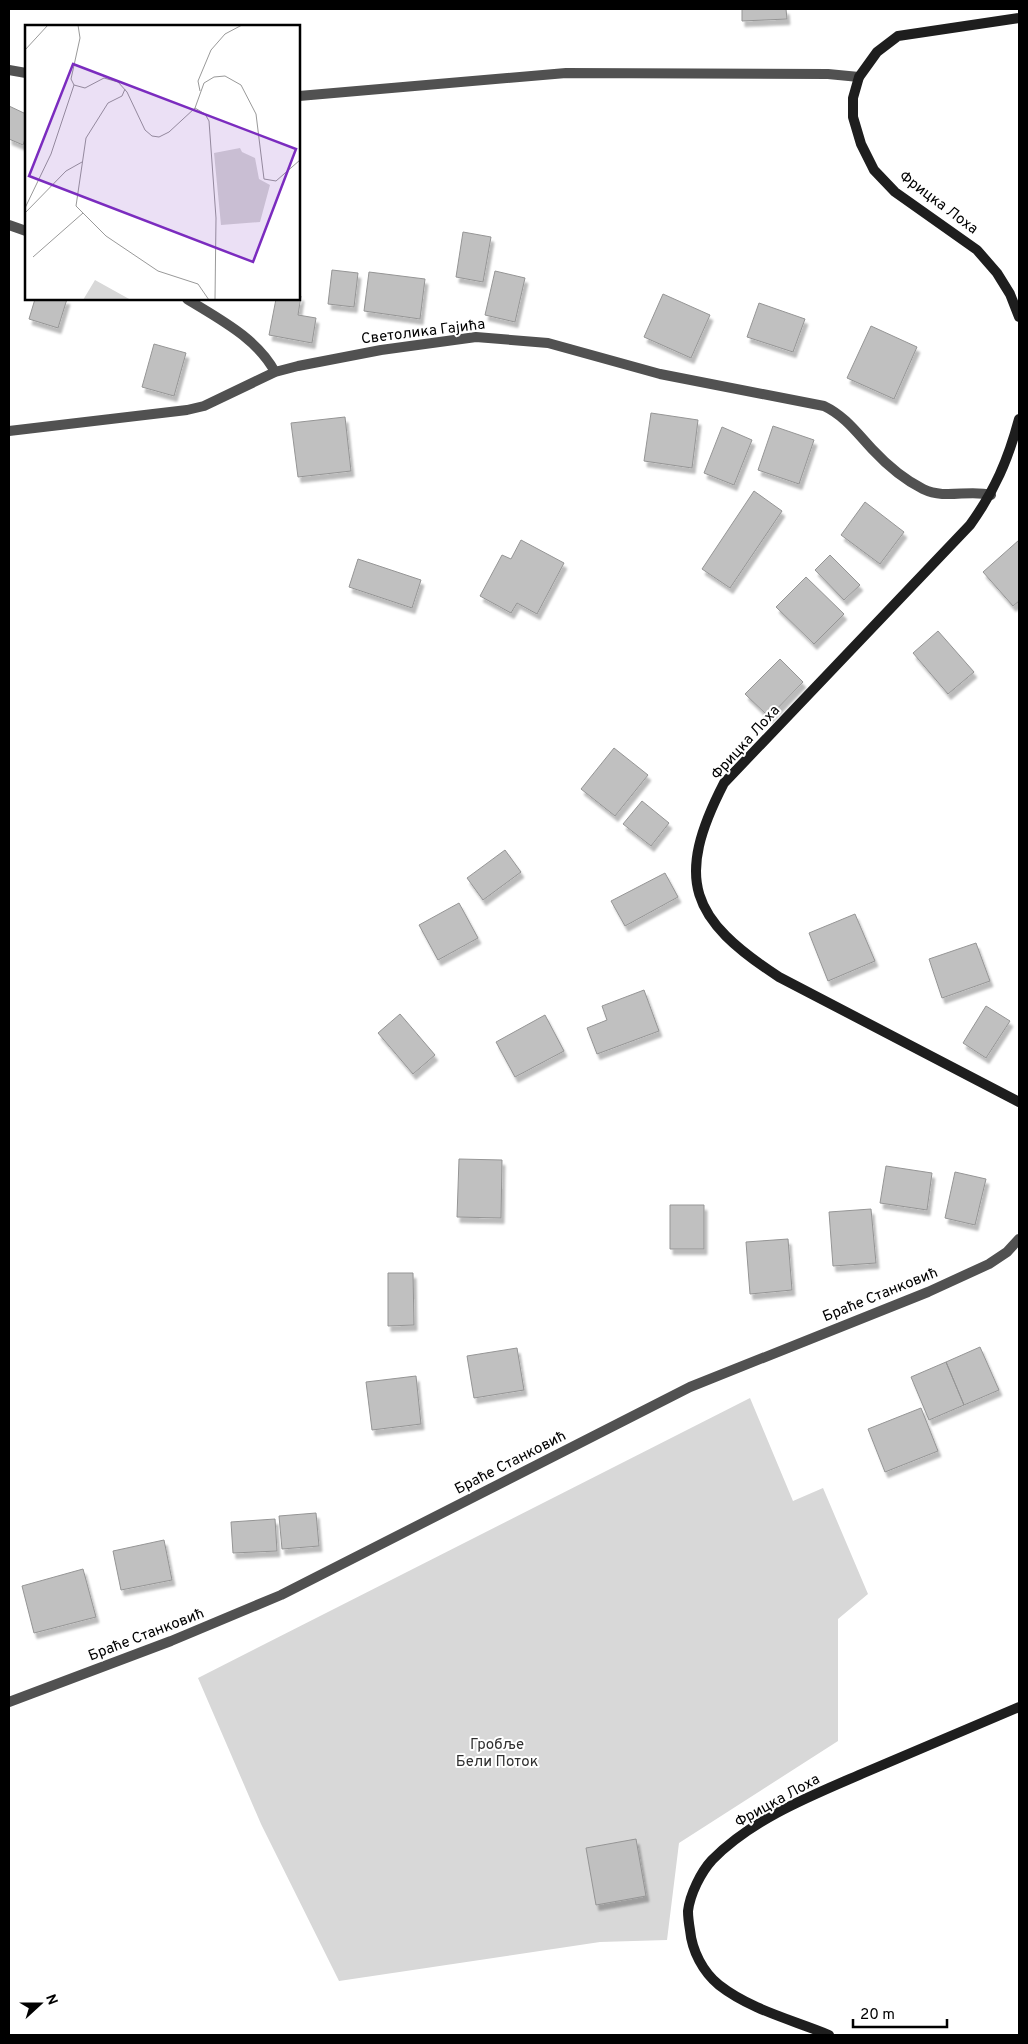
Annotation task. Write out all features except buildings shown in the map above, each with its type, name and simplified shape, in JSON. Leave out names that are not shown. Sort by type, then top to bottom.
[{"type":"street","name":"Фрицка Лоха","points":[[1019,18],[898,36],[877,52],[859,77],[853,98],[853,117],[861,144],[874,170],[895,192],[977,250],[1001,280],[1019,317]]},
{"type":"street","points":[[9,70],[25,73]]},
{"type":"street","points":[[300,96],[566,73],[828,74],[859,77]]},
{"type":"street","points":[[9,225],[25,231]]},
{"type":"street","points":[[188,300],[250,341],[267,357],[275,372]]},
{"type":"street","name":"Светолика Гајића","points":[[9,431],[187,410],[204,406],[275,372],[381,350],[476,337],[539,341],[660,374],[824,406],[843,417],[880,458],[924,489],[943,495],[975,493],[991,495]]},
{"type":"street","name":"Фрицка Лоха","points":[[1019,420],[1009,455],[991,495],[970,525],[947,552],[724,783],[709,813],[700,845],[696,886],[707,914],[721,932],[756,962],[779,977],[1019,1102]]},
{"type":"street","name":"Браће Станковић","points":[[9,1702],[172,1641],[280,1595],[690,1387],[928,1292],[989,1264],[1007,1252],[1019,1239]]},
{"type":"street","name":"Фрицка Лоха","points":[[829,2035],[760,2008],[732,1994],[718,1984],[700,1964],[691,1941],[688,1911],[698,1880],[711,1861],[734,1841],[761,1822],[813,1795],[1019,1707]]},
{"type":"green space","name":"Гробље Бели Поток","points":[[750,1398],[793,1501],[823,1488],[868,1594],[838,1619],[838,1741],[679,1843],[667,1940],[600,1942],[339,1981],[261,1824],[198,1678]]}]
